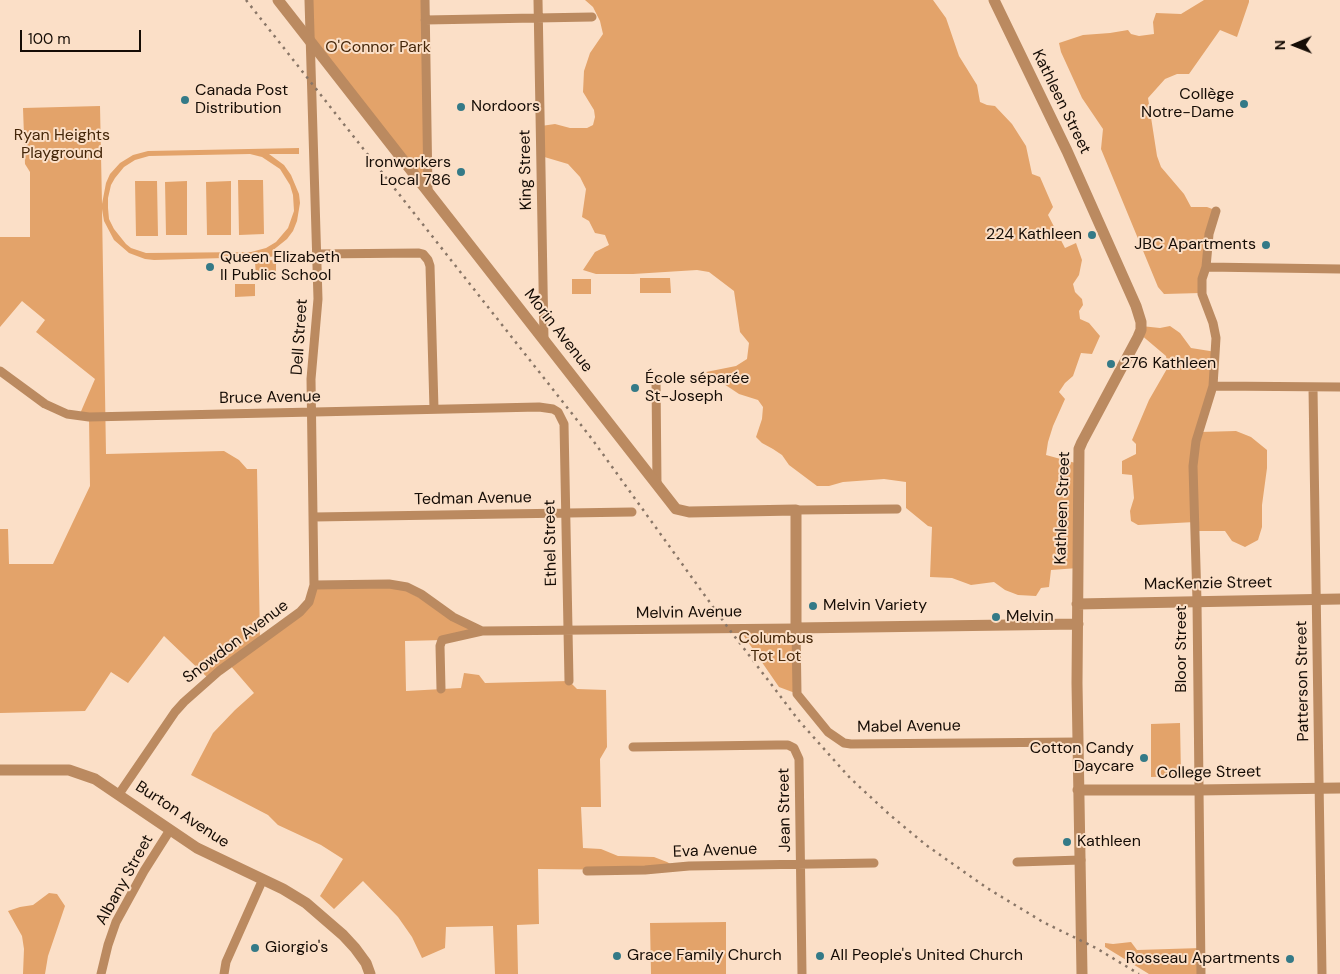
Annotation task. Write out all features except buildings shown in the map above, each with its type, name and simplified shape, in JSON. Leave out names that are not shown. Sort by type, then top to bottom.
[{"type":"street","name":"Morin Avenue","points":[[278,0],[672,504],[682,511],[897,509]]},
{"type":"street","name":"Dell Street","points":[[309,0],[318,299],[312,363],[314,585]]},
{"type":"street","points":[[425,0],[428,191]]},
{"type":"street","name":"King Street","points":[[538,0],[544,339]]},
{"type":"street","name":"Kathleen Street","points":[[994,0],[1067,150],[1136,306],[1141,322],[1141,330],[1138,337],[1079,449],[1077,604],[1078,790],[1082,974]]},
{"type":"street","points":[[425,20],[592,17]]},
{"type":"street","name":"Bloor Street","points":[[1201,974],[1197,600],[1193,466],[1196,441],[1213,386],[1216,338],[1213,323],[1202,294],[1202,279],[1206,267],[1209,234],[1216,210]]},
{"type":"street","points":[[316,254],[411,253],[423,254],[428,260],[430,266],[434,409]]},
{"type":"street","points":[[1206,267],[1340,269]]},
{"type":"street","name":"Bruce Avenue","points":[[0,371],[37,400],[56,410],[78,416],[312,413],[539,407],[553,409]]},
{"type":"street","points":[[656,378],[657,485]]},
{"type":"street","points":[[1213,386],[1340,387]]},
{"type":"street","name":"Patterson Street","points":[[1313,388],[1322,974]]},
{"type":"street","name":"Ethel Street","points":[[553,409],[558,412],[564,424],[569,682]]},
{"type":"street","name":"Mabel Avenue","points":[[796,510],[797,694],[828,732],[844,743],[851,744],[1078,742]]},
{"type":"street","name":"Tedman Avenue","points":[[314,517],[632,512]]},
{"type":"street","name":"Melvin Avenue","points":[[314,585],[389,584],[407,587],[453,617],[482,631],[1078,624]]},
{"type":"street","name":"Snowdon Avenue","points":[[119,794],[175,712],[184,702],[219,671],[300,612],[309,602],[314,585]]},
{"type":"street","name":"MacKenzie Street","points":[[1077,604],[1340,598]]},
{"type":"street","points":[[441,689],[440,646],[442,640],[482,631]]},
{"type":"street","name":"Jean Street","points":[[633,747],[788,745],[794,748],[799,759],[802,974]]},
{"type":"street","name":"Burton Avenue","points":[[0,770],[69,770],[96,779],[170,830],[212,856],[302,900],[343,934],[366,963],[370,974]]},
{"type":"street","name":"College Street","points":[[1078,790],[1340,788]]},
{"type":"street","name":"Albany Street","points":[[101,974],[116,922],[140,878],[170,830]]},
{"type":"street","points":[[1016,862],[1081,860]]},
{"type":"street","name":"Eva Avenue","points":[[587,871],[645,870],[689,866],[874,864]]},
{"type":"street","points":[[224,974],[226,962],[262,879]]},
{"type":"green space","name":"O'Connor Park","points":[[310,0],[425,0],[429,191],[310,40]]},
{"type":"green space","points":[[585,0],[933,0],[946,18],[959,56],[977,85],[980,102],[995,106],[1012,124],[1026,146],[1032,174],[1040,177],[1053,207],[1048,215],[1065,248],[1076,243],[1082,260],[1079,275],[1073,284],[1075,292],[1082,299],[1083,305],[1079,311],[1080,319],[1089,323],[1100,336],[1092,354],[1081,353],[1073,376],[1059,392],[1065,399],[1053,426],[1046,455],[1079,464],[1078,568],[1051,570],[1049,587],[1041,588],[1036,596],[1018,595],[1005,590],[994,582],[971,585],[952,578],[930,577],[932,527],[928,526],[906,508],[906,482],[884,479],[817,486],[789,465],[782,455],[762,443],[756,437],[762,419],[763,407],[758,400],[739,394],[706,372],[736,366],[747,359],[749,343],[740,332],[734,291],[709,272],[697,270],[596,274],[583,270],[595,252],[609,245],[605,235],[595,233],[589,221],[582,217],[586,189],[580,177],[568,164],[541,156],[541,126],[555,124],[570,128],[587,128],[593,125],[594,110],[583,92],[584,71],[590,53],[603,34],[600,21],[593,7]]},
{"type":"green space","points":[[1204,0],[1249,0],[1249,2],[1237,37],[1220,30],[1189,74],[1177,74],[1165,79],[1148,98],[1157,156],[1161,167],[1184,194],[1191,207],[1207,207],[1215,210],[1201,293],[1164,294],[1158,287],[1101,149],[1103,129],[1082,98],[1061,52],[1059,43],[1083,35],[1128,30],[1131,34],[1139,36],[1154,34],[1153,22],[1156,13],[1181,14]]},
{"type":"green space","name":"Ryan Heights Playground","points":[[100,106],[102,204],[106,183],[110,174],[120,163],[133,155],[148,151],[299,148],[299,154],[269,154],[284,165],[291,175],[299,194],[300,203],[293,231],[287,239],[272,251],[295,252],[295,256],[145,259],[129,253],[114,240],[104,221],[102,209],[106,454],[224,451],[239,460],[247,469],[257,469],[260,642],[301,613],[315,586],[398,586],[482,632],[443,640],[405,641],[406,691],[461,688],[464,673],[479,675],[485,683],[569,681],[577,689],[606,690],[607,747],[600,759],[601,807],[581,807],[583,848],[601,849],[618,856],[654,857],[674,866],[645,870],[538,869],[539,924],[517,925],[518,974],[495,974],[493,926],[446,927],[445,948],[422,958],[412,937],[398,917],[363,881],[334,909],[320,896],[343,859],[321,845],[278,825],[268,815],[191,775],[213,733],[254,693],[229,664],[209,679],[164,636],[128,683],[111,672],[85,711],[0,713],[0,529],[8,529],[9,564],[53,564],[90,486],[89,417],[79,416],[95,379],[36,332],[45,320],[22,301],[0,327],[0,237],[30,237],[30,172],[25,164],[23,108]],"holes":[[[250,154],[262,157],[280,169],[290,185],[294,211],[288,228],[276,242],[266,248],[251,252],[146,253],[131,248],[126,244],[109,219],[108,198],[111,185],[124,167],[135,160],[149,156]]]},
{"type":"green space","points":[[238,180],[263,180],[264,234],[239,235]]},
{"type":"green space","points":[[135,181],[157,181],[158,236],[136,236]]},
{"type":"green space","points":[[187,181],[187,235],[166,235],[165,182]]},
{"type":"green space","points":[[231,181],[231,235],[207,235],[206,182]]},
{"type":"green space","points":[[276,260],[276,276],[256,277],[255,261]]},
{"type":"green space","points":[[640,278],[670,278],[671,293],[640,293]]},
{"type":"green space","points":[[572,279],[591,279],[591,294],[572,294]]},
{"type":"green space","points":[[235,284],[255,284],[255,296],[235,297]]},
{"type":"green space","points":[[1141,326],[1160,328],[1170,326],[1180,333],[1191,348],[1216,352],[1200,432],[1236,431],[1251,437],[1267,450],[1262,527],[1258,540],[1245,547],[1232,541],[1225,531],[1195,531],[1195,522],[1138,525],[1131,521],[1130,511],[1134,498],[1132,475],[1122,474],[1122,461],[1136,454],[1136,444],[1132,440],[1149,400],[1168,367],[1166,356],[1140,334]]},
{"type":"green space","name":"Columbus Tot Lot","points":[[795,628],[795,693],[779,687],[739,629]]},
{"type":"green space","points":[[1180,723],[1181,776],[1151,777],[1151,724]]},
{"type":"green space","points":[[49,893],[57,894],[65,906],[48,956],[45,974],[23,974],[24,949],[22,936],[8,911],[33,905]]},
{"type":"green space","points":[[726,922],[726,974],[651,974],[650,923]]},
{"type":"green space","points":[[1131,942],[1137,950],[1201,948],[1201,974],[1149,974],[1105,947],[1105,943]]},
{"type":"railway","points":[[246,0],[592,439],[729,629],[800,722],[850,778],[926,845],[987,888],[1043,922],[1096,948],[1139,974]]},
{"type":"place","name":"Canada Post Distribution","points":[[185,100]]},
{"type":"place","name":"Collège Notre-Dame","points":[[1244,104]]},
{"type":"place","name":"Nordoors","points":[[461,107]]},
{"type":"place","name":"Ironworkers Local 786","points":[[461,172]]},
{"type":"place","name":"224 Kathleen","points":[[1092,235]]},
{"type":"place","name":"JBC Apartments","points":[[1266,245]]},
{"type":"place","name":"Queen Elizabeth II Public School","points":[[210,267]]},
{"type":"place","name":"276 Kathleen","points":[[1111,364]]},
{"type":"place","name":"École séparée St-Joseph","points":[[635,388]]},
{"type":"place","name":"Melvin Variety","points":[[813,606]]},
{"type":"place","name":"Melvin","points":[[996,617]]},
{"type":"place","name":"Cotton Candy Daycare","points":[[1144,758]]},
{"type":"place","name":"Kathleen","points":[[1067,842]]},
{"type":"place","name":"Giorgio's","points":[[255,948]]},
{"type":"place","name":"Grace Family Church","points":[[617,956]]},
{"type":"place","name":"All People's United Church","points":[[820,956]]},
{"type":"place","name":"Rosseau Apartments","points":[[1290,959]]}]
